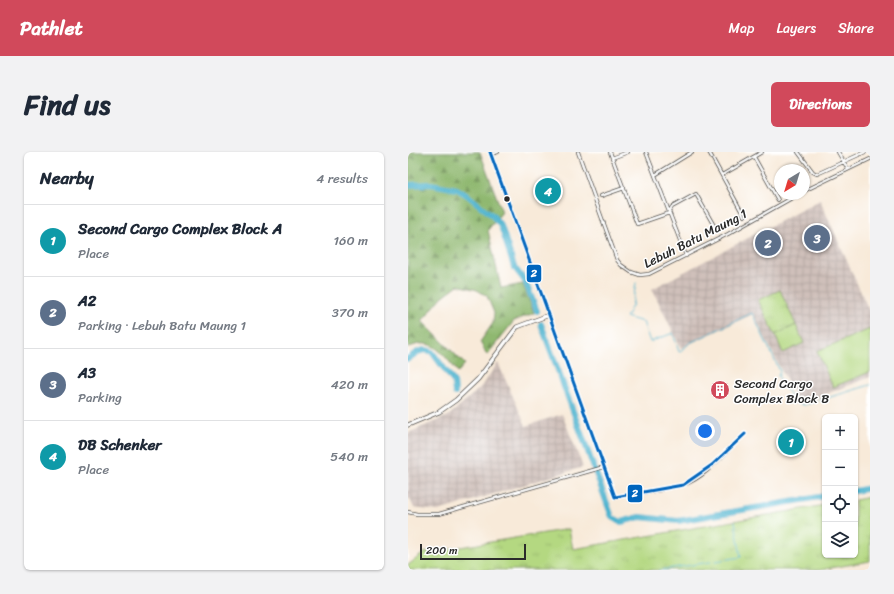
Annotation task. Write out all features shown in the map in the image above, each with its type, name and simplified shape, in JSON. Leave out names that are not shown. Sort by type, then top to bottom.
[{"type":"street","points":[[498,152],[490,153],[615,497],[661,490]]},
{"type":"street","name":"Lebuh Batu Maung 1","points":[[578,152],[615,253],[621,265],[631,272],[644,276],[686,256],[788,200]]},
{"type":"street","points":[[610,152],[637,224],[669,212],[672,207],[696,194],[718,231]]},
{"type":"street","points":[[612,158],[628,152]]},
{"type":"street","points":[[646,152],[686,256]]},
{"type":"street","points":[[655,175],[692,152]]},
{"type":"street","points":[[709,152],[744,216]]},
{"type":"street","points":[[722,175],[762,152]]},
{"type":"street","points":[[798,152],[816,174],[865,152]]},
{"type":"street","points":[[838,152],[848,169]]},
{"type":"street","points":[[754,157],[774,193]]},
{"type":"street","points":[[810,188],[870,159]]},
{"type":"street","points":[[601,196],[624,188]]},
{"type":"street","points":[[408,425],[438,412],[456,400],[478,378],[517,327],[549,314]]},
{"type":"street","points":[[668,488],[683,485],[691,481],[712,465],[744,434]]},
{"type":"street","points":[[408,512],[417,514],[439,514],[603,467]]},
{"type":"shaded area","points":[[820,200],[870,313],[870,377],[806,402],[795,397],[753,314],[681,348],[652,289]]},
{"type":"shaded area","points":[[498,363],[526,426],[562,414],[583,467],[438,511],[414,508],[410,499],[408,499],[408,433],[448,416],[480,388]]},
{"type":"green space","points":[[408,152],[480,152],[502,212],[488,230],[501,288],[523,284],[534,313],[514,321],[487,355],[480,342],[493,323],[494,313],[487,296],[477,290],[458,285],[442,297],[422,321],[465,364],[458,372],[437,349],[431,345],[424,344],[408,348]]},
{"type":"green space","points":[[780,290],[796,325],[775,335],[758,300]]},
{"type":"green space","points":[[796,325],[804,343],[783,353],[775,335]]},
{"type":"green space","points":[[870,329],[870,372],[833,387],[817,351]]},
{"type":"green space","points":[[870,497],[870,561],[820,570],[408,570],[408,565],[424,553],[569,529],[573,549],[822,506],[822,558],[858,558],[858,499]]},
{"type":"waterway","points":[[408,185],[431,184],[457,189],[492,215],[501,226],[514,267],[525,281],[537,311]]},
{"type":"waterway","points":[[636,283],[632,306],[626,317],[643,322],[650,342],[673,333],[679,352],[690,343],[752,313],[780,371],[778,376],[794,402],[804,405],[870,385]]},
{"type":"waterway","points":[[541,324],[612,517],[621,522],[640,517],[678,521],[822,497]]},
{"type":"waterway","points":[[408,359],[423,350],[432,352],[454,382],[455,393]]},
{"type":"waterway","points":[[858,490],[870,488]]},
{"type":"waterway","points":[[660,570],[741,557],[735,521]]},
{"type":"transit line","name":"2","points":[[490,152],[615,497],[683,485],[712,465],[745,434]]},
{"type":"place","name":"DB Schenker","points":[[548,191]]},
{"type":"place","name":"A3","points":[[817,238]]},
{"type":"place","name":"A2","points":[[768,243]]},
{"type":"place","name":"Second Cargo Complex Block B","points":[[720,390]]},
{"type":"place","name":"Second Cargo Complex Block A","points":[[791,442]]}]
